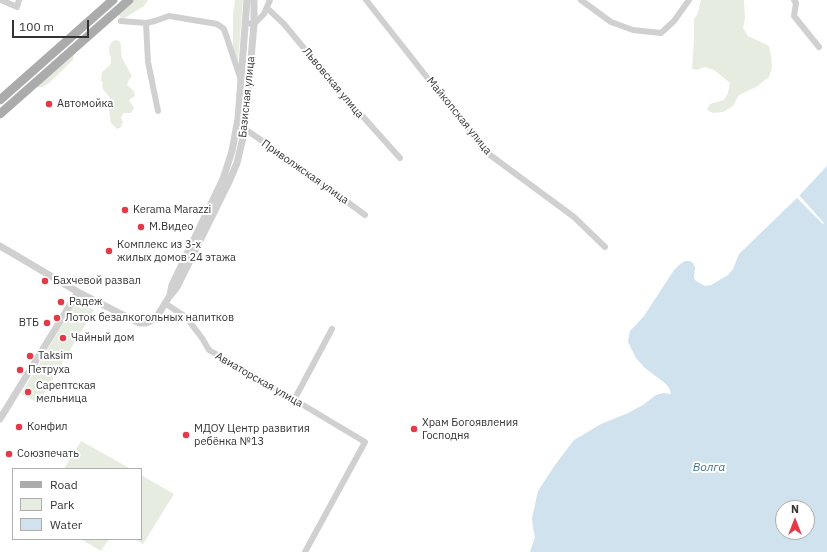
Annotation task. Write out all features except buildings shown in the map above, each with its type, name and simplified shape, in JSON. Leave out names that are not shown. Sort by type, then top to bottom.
[{"type":"main road","points":[[0,100],[113,0]]},
{"type":"main road","points":[[0,114],[129,0]]},
{"type":"street","points":[[1,0],[17,7],[19,0]]},
{"type":"street","name":"Базисная улица","points":[[168,300],[172,285],[222,179],[230,158],[238,119],[247,0]]},
{"type":"street","name":"Базисная улица","points":[[78,292],[138,323],[146,323],[156,318],[177,287],[237,163],[245,129],[254,24],[254,0]]},
{"type":"street","points":[[246,23],[254,24],[264,14],[270,0]]},
{"type":"street","name":"Майкопская улица","points":[[366,0],[486,152],[574,217],[605,246]]},
{"type":"street","points":[[581,0],[611,22],[633,30],[661,33],[674,21],[689,0]]},
{"type":"street","points":[[794,0],[796,3],[794,16],[820,47]]},
{"type":"street","name":"Львовская улица","points":[[267,8],[284,24],[331,82],[400,158]]},
{"type":"street","points":[[121,21],[146,22],[155,21],[169,16],[217,24],[224,29],[241,82]]},
{"type":"street","points":[[146,22],[148,62],[158,111]]},
{"type":"street","name":"Приволжская улица","points":[[245,129],[365,215]]},
{"type":"street","points":[[0,246],[78,292],[0,419]]},
{"type":"street","name":"Авиаторская улица","points":[[168,300],[186,317],[209,350],[365,442],[305,552]]},
{"type":"street","points":[[294,400],[332,330]]},
{"type":"green space","points":[[132,0],[148,0],[144,6],[123,19],[117,14]]},
{"type":"green space","points":[[235,0],[243,0],[238,61],[233,53],[233,14]]},
{"type":"green space","points":[[701,0],[744,0],[745,19],[743,28],[748,36],[769,46],[771,55],[772,67],[769,77],[756,87],[739,95],[733,106],[723,112],[713,113],[707,110],[710,104],[724,100],[728,93],[730,83],[714,70],[704,67],[697,70],[692,69],[694,19],[697,15]]},
{"type":"green space","points":[[115,40],[119,41],[121,45],[122,58],[132,76],[127,85],[134,91],[135,96],[129,100],[134,108],[131,113],[123,113],[121,118],[123,122],[121,127],[117,129],[111,123],[109,109],[113,107],[113,102],[103,89],[103,82],[101,81],[102,72],[111,64],[109,47]]},
{"type":"green space","points":[[74,53],[73,60],[49,83],[42,87],[37,87]]},
{"type":"green space","points":[[77,300],[94,310],[38,403],[21,394]]},
{"type":"green space","points":[[81,441],[129,468],[65,468]]},
{"type":"green space","points":[[142,476],[174,494],[143,544],[137,540],[142,540]]},
{"type":"green space","points":[[83,540],[108,540],[101,551]]},
{"type":"water","name":"Волга","points":[[827,166],[827,552],[530,552],[535,537],[532,518],[538,491],[574,440],[601,424],[643,405],[656,395],[671,393],[666,384],[645,368],[636,358],[628,342],[630,331],[644,316],[674,270],[679,265],[685,261],[690,261],[695,267],[694,278],[696,281],[705,286],[711,285],[728,275],[733,269],[739,254],[797,198]]},
{"type":"pier","points":[[799,195],[824,223],[823,224],[797,198]]},
{"type":"place","name":"Автомойка","points":[[49,104]]},
{"type":"place","name":"Kerama Marazzi","points":[[125,210]]},
{"type":"place","name":"M.Видео","points":[[141,227]]},
{"type":"place","name":"Комплекс из 3-х жилых домов 24 этажа","points":[[109,251]]},
{"type":"place","name":"Бахчевой развал","points":[[45,281]]},
{"type":"place","name":"Радеж","points":[[61,302]]},
{"type":"place","name":"Лоток безалкогольных напитков","points":[[57,318]]},
{"type":"place","name":"ВТБ","points":[[47,323]]},
{"type":"place","name":"Чайный дом","points":[[63,338]]},
{"type":"place","name":"Taksim","points":[[30,356]]},
{"type":"place","name":"Петруха","points":[[20,370]]},
{"type":"place","name":"Сарептская мельница","points":[[28,392]]},
{"type":"place","name":"Конфил","points":[[19,427]]},
{"type":"place","name":"Храм Богоявления Господня","points":[[414,429]]},
{"type":"place","name":"МДОУ Центр развития ребёнка №13","points":[[186,435]]},
{"type":"place","name":"Союзпечать","points":[[9,454]]}]
